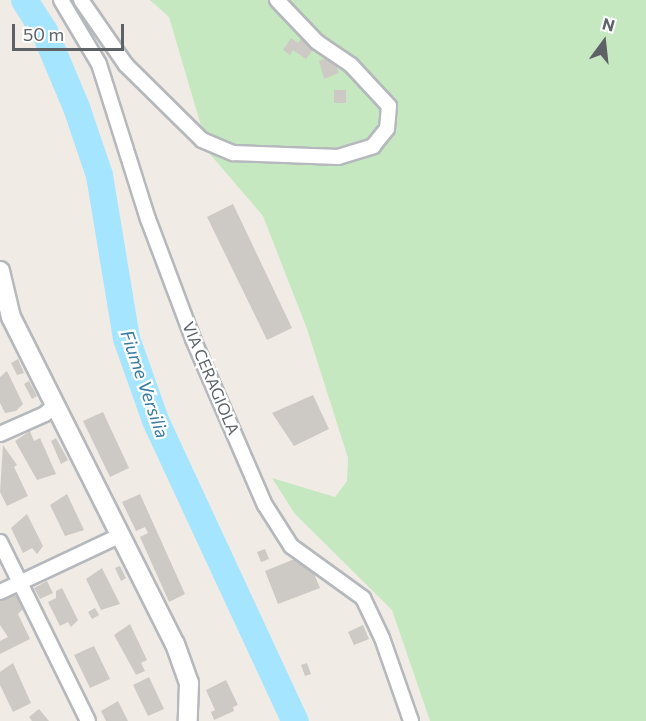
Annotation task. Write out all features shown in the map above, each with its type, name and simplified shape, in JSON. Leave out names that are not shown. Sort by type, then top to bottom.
[{"type":"main road","points":[[0,271],[11,316],[175,644],[189,683],[188,721]]},
{"type":"street","name":"VIA CERAGIOLA","points":[[61,0],[99,64],[148,219],[189,328],[265,505],[291,546],[363,598],[382,638],[411,721]]},
{"type":"street","points":[[81,0],[126,65],[202,140],[233,153],[338,157],[373,146],[387,129],[389,106],[351,65],[317,42],[277,0]]},
{"type":"street","points":[[0,434],[45,414],[54,406]]},
{"type":"street","points":[[0,592],[121,535]]},
{"type":"street","points":[[0,542],[88,721]]},
{"type":"green space","points":[[150,0],[646,0],[646,721],[430,721],[392,610],[295,514],[272,478],[335,497],[347,481],[348,458],[307,329],[263,216],[209,153],[169,17]]},
{"type":"building","points":[[291,38],[298,43],[301,39],[314,48],[306,59],[293,50],[290,55],[283,50]]},
{"type":"building","points":[[332,56],[339,73],[324,79],[319,61]]},
{"type":"building","points":[[334,90],[346,90],[346,103],[334,103]]},
{"type":"building","points":[[233,204],[292,328],[267,340],[207,217]]},
{"type":"building","points":[[18,359],[24,373],[17,375],[11,363]]},
{"type":"building","points":[[7,371],[23,404],[16,411],[5,413],[0,403],[0,377]]},
{"type":"building","points":[[29,381],[37,396],[32,399],[24,384]]},
{"type":"building","points":[[313,395],[329,429],[294,446],[272,413]]},
{"type":"building","points":[[103,412],[129,468],[110,477],[83,421]]},
{"type":"building","points":[[30,431],[34,441],[40,438],[56,474],[37,480],[15,441]]},
{"type":"building","points":[[56,438],[68,460],[61,464],[51,441]]},
{"type":"building","points":[[3,445],[17,465],[14,467],[28,496],[7,506],[0,492]]},
{"type":"building","points":[[67,494],[84,530],[65,536],[50,505]]},
{"type":"building","points":[[140,494],[185,594],[169,602],[140,537],[148,533],[145,527],[136,531],[122,502]]},
{"type":"building","points":[[27,514],[43,546],[37,554],[32,548],[23,553],[11,528]]},
{"type":"building","points":[[265,549],[269,559],[261,562],[257,552]]},
{"type":"building","points":[[297,558],[312,569],[320,588],[278,604],[265,571]]},
{"type":"building","points":[[120,566],[126,578],[121,581],[115,568]]},
{"type":"building","points":[[102,568],[120,604],[101,610],[86,579]]},
{"type":"building","points":[[47,581],[53,593],[40,599],[34,588]]},
{"type":"building","points":[[62,588],[78,620],[71,627],[68,622],[60,626],[48,602],[56,598],[56,591]]},
{"type":"building","points":[[9,595],[21,596],[26,606],[18,614],[30,639],[0,654],[0,641],[8,637],[0,625],[0,600]]},
{"type":"building","points":[[95,608],[99,615],[92,619],[88,612]]},
{"type":"building","points":[[130,624],[147,660],[141,663],[145,671],[136,675],[114,635]]},
{"type":"building","points":[[363,625],[369,639],[354,645],[348,632]]},
{"type":"building","points":[[94,646],[110,679],[90,688],[74,655]]},
{"type":"building","points":[[13,663],[31,703],[13,712],[0,685],[0,672]]},
{"type":"building","points":[[307,663],[311,674],[305,676],[301,665]]},
{"type":"building","points":[[149,677],[164,709],[148,716],[133,685]]},
{"type":"building","points":[[226,680],[238,705],[233,707],[234,711],[214,720],[211,712],[215,710],[206,690]]},
{"type":"building","points":[[118,701],[128,721],[106,721],[101,711]]},
{"type":"building","points":[[39,709],[49,721],[32,721],[29,717]]},
{"type":"waterway","name":"Fiume Versilia","points":[[24,0],[44,31],[76,107],[99,175],[126,338],[155,420],[295,721]]}]
